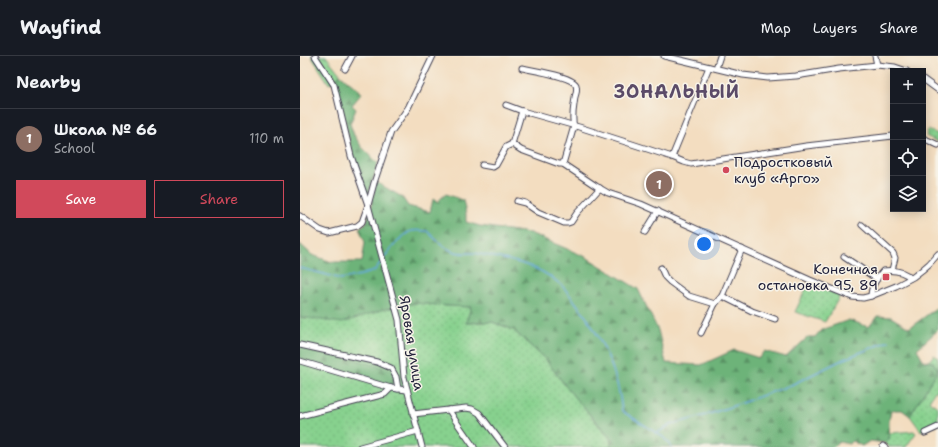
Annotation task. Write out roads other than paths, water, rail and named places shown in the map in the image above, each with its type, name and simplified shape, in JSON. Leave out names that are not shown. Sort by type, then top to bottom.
[{"type":"street","name":"Яровая улица","points":[[315,56],[334,85],[351,156],[368,205],[385,267],[399,320],[404,377],[422,447]]},
{"type":"street","points":[[345,69],[352,56]]},
{"type":"street","points":[[300,216],[320,230],[329,233],[357,226],[362,222],[391,132],[408,108],[433,56]]},
{"type":"street","points":[[664,56],[743,75],[768,78],[796,76],[877,65],[899,68]]},
{"type":"street","points":[[716,68],[720,56]]},
{"type":"street","points":[[875,56],[877,65]]},
{"type":"street","points":[[672,157],[709,67]]},
{"type":"street","points":[[522,68],[553,74],[573,82],[576,85],[572,121],[574,126],[563,164]]},
{"type":"street","points":[[926,81],[938,90]]},
{"type":"street","points":[[506,104],[522,111],[579,127],[691,164],[806,146],[890,136]]},
{"type":"street","points":[[482,165],[493,167],[496,165],[506,147],[512,144],[522,111]]},
{"type":"street","points":[[926,139],[938,145]]},
{"type":"street","points":[[512,144],[521,150],[559,164],[563,164],[608,193],[658,211],[810,280],[852,297],[863,298],[896,286],[922,270],[938,254]]},
{"type":"street","points":[[517,201],[525,203],[538,212],[564,223],[568,223],[571,222],[577,213],[600,188]]},
{"type":"street","points":[[645,232],[658,211]]},
{"type":"street","points":[[862,225],[893,253],[895,258],[892,270]]},
{"type":"street","points":[[701,333],[714,304],[722,296],[742,249]]},
{"type":"street","points":[[844,257],[877,279]]},
{"type":"street","points":[[661,268],[665,277],[670,282],[689,296],[714,304]]},
{"type":"street","points":[[871,296],[871,291],[883,271],[892,270],[908,275],[910,278]]},
{"type":"street","points":[[722,296],[752,311],[775,319]]},
{"type":"street","points":[[300,345],[377,362],[391,368],[396,377],[398,389]]},
{"type":"street","points":[[301,362],[390,388],[407,390]]},
{"type":"street","points":[[300,416],[385,394],[390,388]]},
{"type":"street","points":[[413,414],[466,408],[472,409],[479,413],[505,447]]},
{"type":"street","points":[[449,410],[474,447]]},
{"type":"street","points":[[925,433],[938,427]]},
{"type":"street","points":[[360,447],[418,431]]},
{"type":"waterway","points":[[383,259],[407,233],[411,231],[427,231],[453,251],[461,253],[475,253],[520,263],[551,277],[568,293],[585,315],[600,340],[612,367],[620,396],[622,411],[663,437],[671,447]]},
{"type":"waterway","points":[[300,268],[341,279],[374,271],[381,262]]},
{"type":"waterway","points":[[657,433],[670,425],[706,415],[791,385],[844,359],[889,341]]},
{"type":"place","name":"Подростковый клуб «Арго»","points":[[726,170]]},
{"type":"place","name":"Школа № 66","points":[[659,184]]},
{"type":"place","name":"Конечная остановка 95, 89","points":[[886,277]]},
{"type":"district","name":"ЗОНАЛЬНЫЙ","points":[[677,92]]}]
